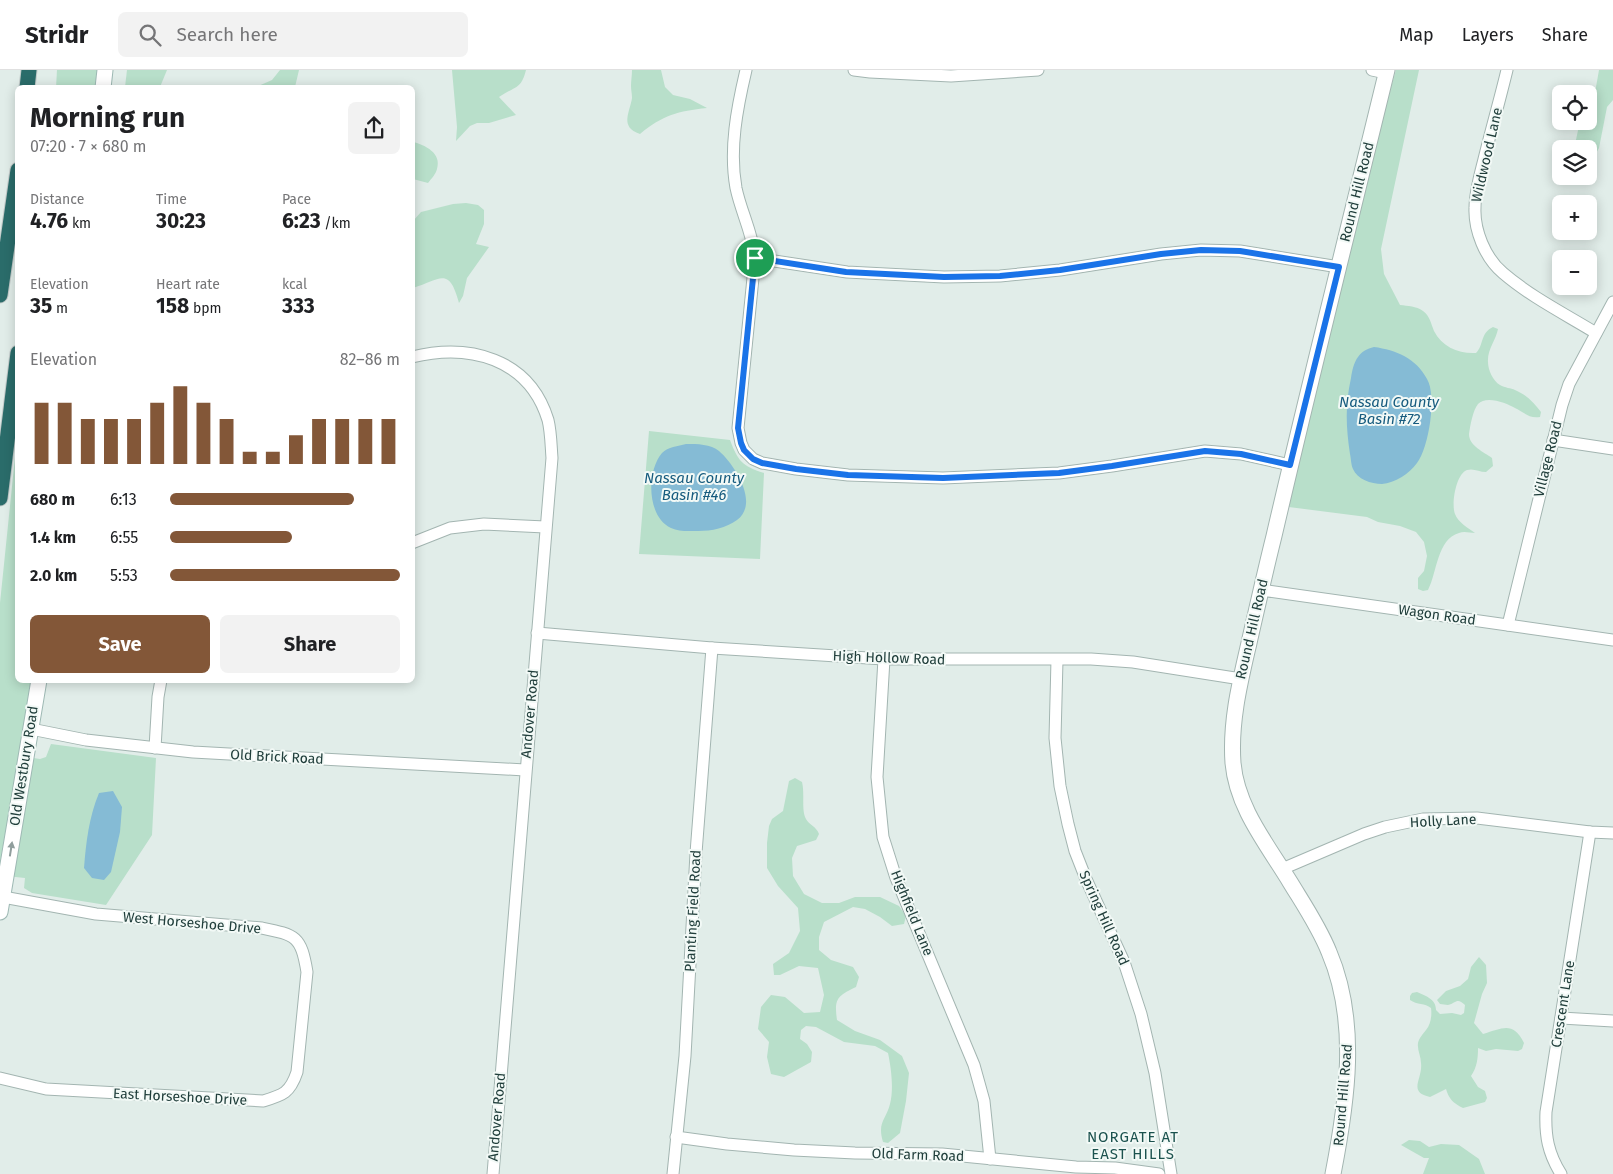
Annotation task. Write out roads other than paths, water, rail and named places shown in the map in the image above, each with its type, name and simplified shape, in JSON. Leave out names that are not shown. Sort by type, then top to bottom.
[{"type":"highway","points":[[27,85],[29,70]]},
{"type":"highway","points":[[0,294],[15,191]]},
{"type":"highway","points":[[0,498],[15,377]]},
{"type":"street","points":[[103,85],[105,70]]},
{"type":"street","points":[[746,70],[735,128],[734,163],[736,187],[755,258],[738,428],[744,450],[753,459],[762,463],[796,469],[848,475],[943,478],[1059,473],[1205,451],[1241,454],[1290,465]]},
{"type":"street","points":[[854,70],[951,76],[1038,70]]},
{"type":"street","name":"Wildwood Lane","points":[[1507,70],[1478,181],[1474,208],[1481,242],[1501,272],[1528,292],[1596,333]]},
{"type":"street","name":"Round Hill Road","points":[[1333,1174],[1340,1137],[1347,1079],[1348,1029],[1342,991],[1330,953],[1315,923],[1247,813],[1233,766],[1232,741],[1241,679],[1290,465],[1339,267],[1382,71]]},
{"type":"street","points":[[755,258],[846,272],[944,277],[1000,276],[1060,270],[1161,254],[1201,250],[1240,251],[1339,267]]},
{"type":"street","name":"Village Road","points":[[1508,625],[1553,440],[1569,384],[1613,302]]},
{"type":"street","name":"Andover Road","points":[[415,356],[432,352],[454,351],[481,355],[502,363],[528,383],[540,401],[548,421],[551,442],[552,458],[493,1174]]},
{"type":"street","points":[[1553,440],[1613,449]]},
{"type":"street","points":[[415,542],[450,528],[484,524],[545,527]]},
{"type":"street","name":"Wagon Road","points":[[1261,590],[1613,640]]},
{"type":"street","name":"High Hollow Road","points":[[537,633],[884,660],[1091,659],[1133,662],[1241,679]]},
{"type":"street","name":"Planting Field Road","points":[[673,1174],[685,1056],[696,853],[712,648]]},
{"type":"street","name":"Highfield Lane","points":[[884,660],[877,777],[883,837],[896,878],[974,1065],[984,1101],[990,1159]]},
{"type":"street","name":"Spring Hill Road","points":[[1057,660],[1055,738],[1060,786],[1068,824],[1086,879],[1124,962],[1141,1014],[1155,1073],[1171,1174]]},
{"type":"street","name":"Old Westbury Road","points":[[1,905],[39,683]]},
{"type":"street","points":[[155,748],[160,683]]},
{"type":"street","name":"Old Brick Road","points":[[31,729],[86,740],[193,752],[525,770]]},
{"type":"street","name":"Holly Lane","points":[[1282,869],[1385,826],[1422,819],[1477,818],[1590,832],[1613,833]]},
{"type":"street","name":"Crescent Lane","points":[[1561,1174],[1549,1149],[1545,1129],[1546,1112],[1590,832]]},
{"type":"street","name":"West Horseshoe Drive","points":[[1,905],[262,928],[288,934],[300,944],[305,956],[307,972],[302,1021]]},
{"type":"street","points":[[1561,1018],[1613,1022]]},
{"type":"street","name":"East Horseshoe Drive","points":[[0,1078],[46,1089],[263,1101],[281,1095],[294,1082],[297,1072],[302,1021]]},
{"type":"street","name":"Old Farm Road","points":[[676,1137],[794,1150],[942,1154],[1076,1167],[1115,1168],[1159,1174]]},
{"type":"water","name":"Nassau County Basin #72","points":[[1374,347],[1390,350],[1411,360],[1427,379],[1431,397],[1428,434],[1421,456],[1414,467],[1406,474],[1397,480],[1382,484],[1365,480],[1355,473],[1351,464],[1347,425],[1348,397],[1354,364],[1361,353]]},
{"type":"water","name":"Nassau County Basin #46","points":[[686,444],[704,445],[716,449],[725,457],[737,474],[745,494],[746,504],[743,513],[733,523],[714,530],[681,531],[671,528],[657,514],[653,504],[651,482],[657,461],[667,449]]},
{"type":"water","points":[[113,791],[122,807],[120,832],[111,872],[104,880],[92,878],[84,868],[90,820],[99,793]]},
{"type":"district","name":"NORGATE AT EAST HILLS","points":[[1133,1146]]}]
